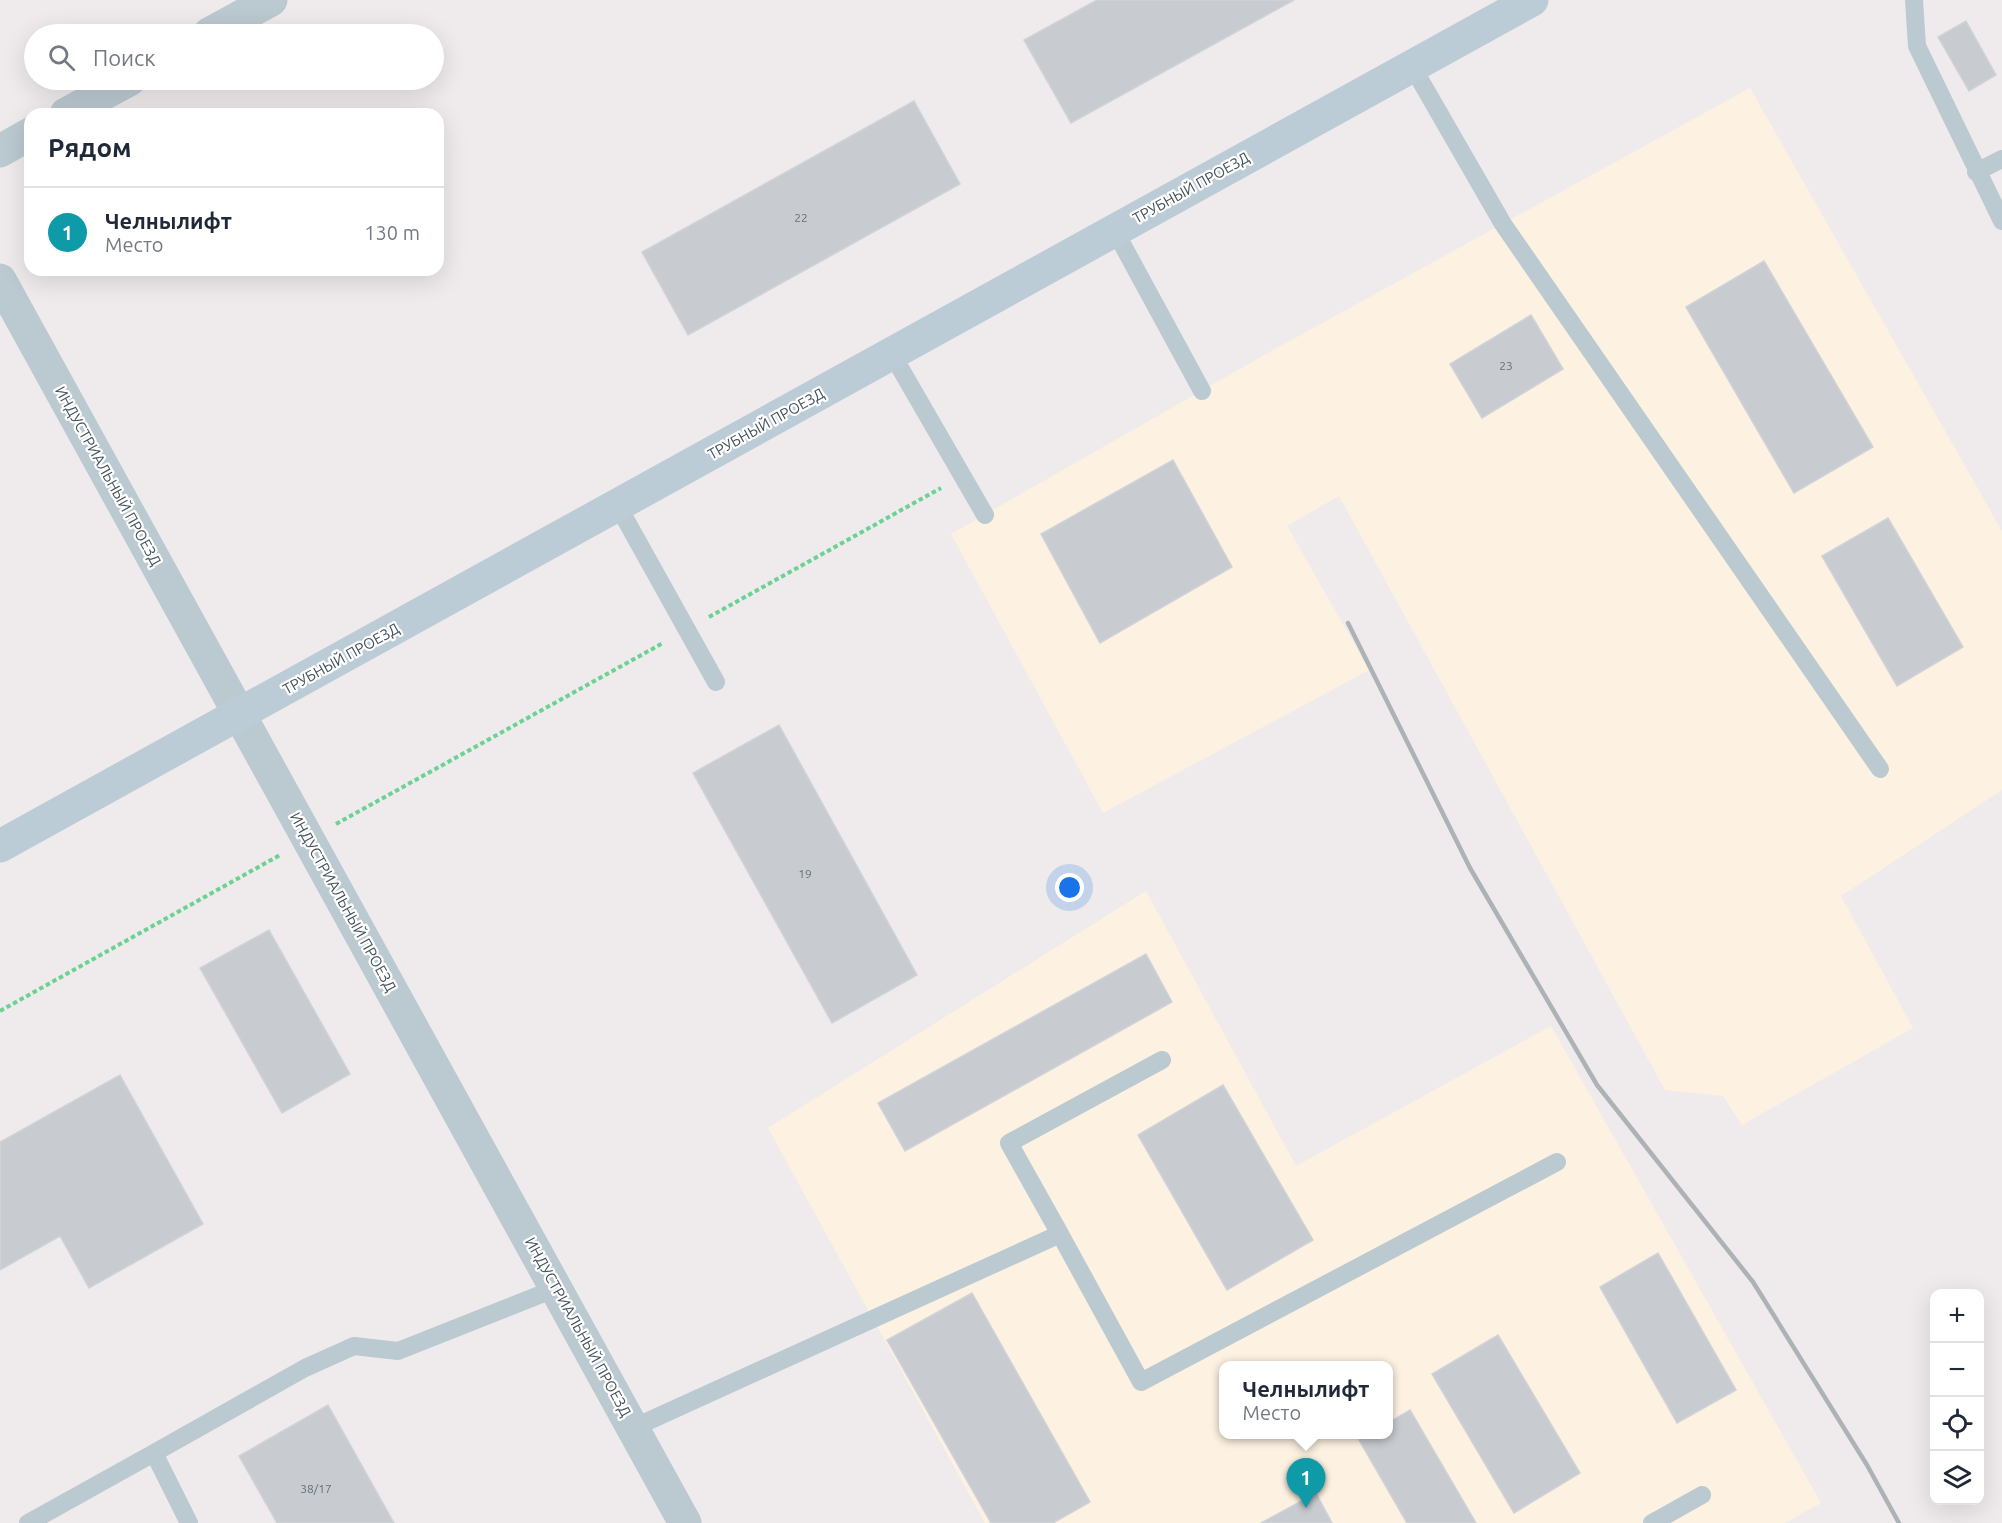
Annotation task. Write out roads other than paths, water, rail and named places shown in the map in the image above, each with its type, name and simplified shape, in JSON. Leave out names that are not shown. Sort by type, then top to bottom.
[{"type":"street","points":[[228,24],[272,0]]},
{"type":"street","name":"ТРУБНЫЙ ПРОЕЗД","points":[[0,846],[1532,0]]},
{"type":"street","points":[[77,108],[110,90]]},
{"type":"street","points":[[0,151],[24,137]]},
{"type":"street","name":"ИНДУСТРИАЛЬНЫЙ ПРОЕЗД","points":[[0,280],[685,1523]]},
{"type":"lane","points":[[1914,0],[1917,46],[1976,172],[2002,221]]},
{"type":"lane","points":[[1412,66],[1503,224],[1880,769]]},
{"type":"lane","points":[[1976,172],[2002,159]]},
{"type":"lane","points":[[1115,231],[1202,391]]},
{"type":"lane","points":[[892,354],[985,515]]},
{"type":"lane","points":[[618,506],[716,682]]},
{"type":"lane","points":[[1162,1060],[1009,1143],[1141,1382],[1557,1162]]},
{"type":"lane","points":[[633,1428],[1060,1234]]},
{"type":"lane","points":[[28,1523],[305,1368],[354,1346],[398,1351],[557,1288]]},
{"type":"lane","points":[[154,1453],[189,1523]]},
{"type":"lane","points":[[1652,1523],[1702,1495]]},
{"type":"railway","points":[[1348,623],[1470,868],[1597,1085],[1753,1282],[1867,1465],[1899,1523]]},
{"type":"place","name":"Челнылифт","points":[[1306,1508]]}]
